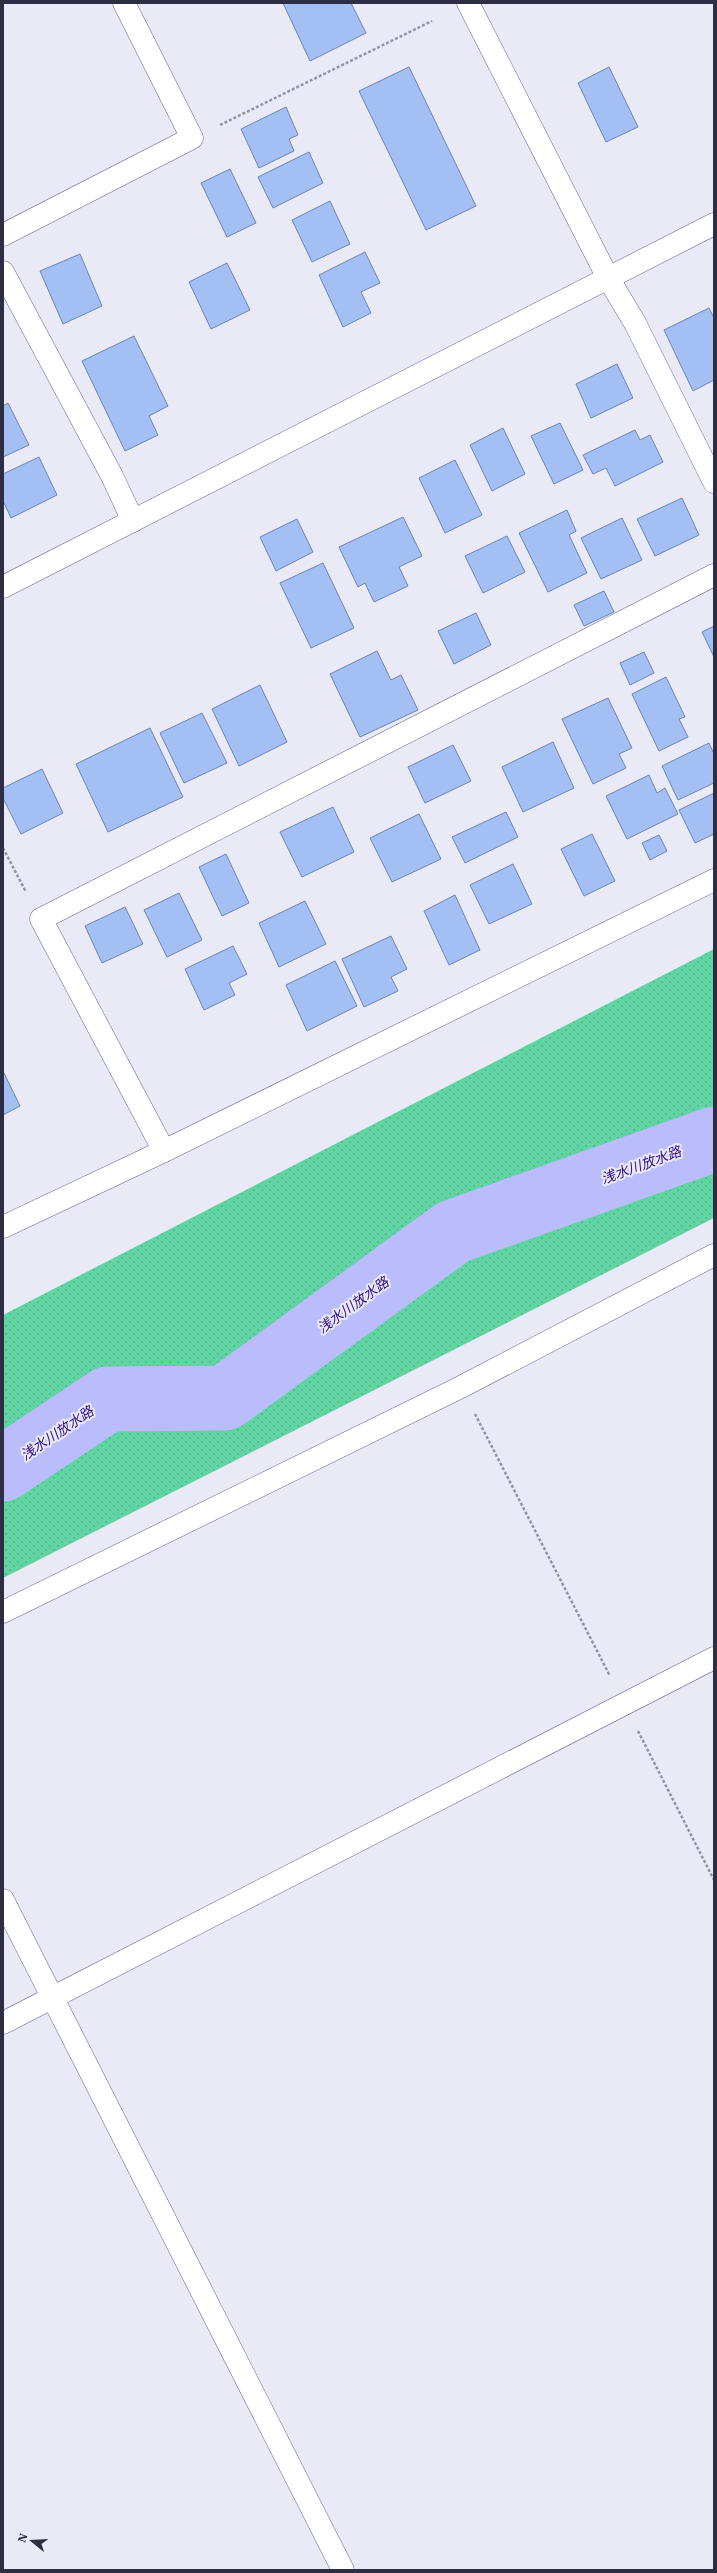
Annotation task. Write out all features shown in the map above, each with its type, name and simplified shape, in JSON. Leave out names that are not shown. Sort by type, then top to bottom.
[{"type":"street","points":[[3,235],[192,138],[124,3]]},
{"type":"street","points":[[468,3],[608,278],[635,323],[714,482]]},
{"type":"street","points":[[3,587],[714,224]]},
{"type":"street","points":[[3,272],[112,476],[133,521]]},
{"type":"street","points":[[164,1151],[40,919],[714,575]]},
{"type":"street","points":[[3,1227],[164,1151],[714,880]]},
{"type":"street","points":[[3,1612],[461,1387],[714,1255]]},
{"type":"street","points":[[3,2023],[714,1658]]},
{"type":"street","points":[[3,1900],[343,2570]]},
{"type":"path","points":[[192,138],[432,21]]},
{"type":"path","points":[[3,848],[40,919]]},
{"type":"path","points":[[461,1387],[714,1880]]},
{"type":"green space","points":[[714,949],[714,1218],[3,1578],[3,1315]]},
{"type":"building","points":[[283,3],[351,3],[366,33],[310,61]]},
{"type":"building","points":[[409,67],[476,206],[426,230],[359,91]]},
{"type":"building","points":[[609,67],[638,127],[606,142],[578,83]]},
{"type":"building","points":[[286,107],[298,135],[289,139],[294,151],[259,168],[241,129]]},
{"type":"building","points":[[309,152],[323,183],[273,208],[258,177]]},
{"type":"building","points":[[230,169],[256,223],[227,237],[201,183]]},
{"type":"building","points":[[330,201],[350,244],[312,262],[292,220]]},
{"type":"building","points":[[365,252],[380,283],[361,292],[371,313],[343,327],[319,275]]},
{"type":"building","points":[[80,254],[102,306],[63,324],[40,271]]},
{"type":"building","points":[[227,263],[250,310],[211,329],[189,282]]},
{"type":"building","points":[[709,308],[714,318],[714,380],[693,391],[664,330]]},
{"type":"building","points":[[134,336],[168,406],[149,416],[158,435],[125,451],[82,361]]},
{"type":"building","points":[[617,364],[633,398],[591,418],[576,384]]},
{"type":"building","points":[[8,403],[29,445],[3,457],[3,406]]},
{"type":"building","points":[[560,423],[583,470],[554,484],[531,436]]},
{"type":"building","points":[[503,428],[525,474],[492,491],[470,445]]},
{"type":"building","points":[[635,430],[640,440],[650,435],[663,462],[615,486],[606,468],[593,474],[583,455]]},
{"type":"building","points":[[39,457],[57,495],[11,518],[3,501],[3,474]]},
{"type":"building","points":[[455,460],[482,515],[445,533],[419,478]]},
{"type":"building","points":[[682,498],[699,535],[655,556],[637,519]]},
{"type":"building","points":[[567,510],[576,531],[569,535],[587,573],[548,592],[519,533]]},
{"type":"building","points":[[403,517],[422,556],[399,567],[408,586],[374,602],[365,583],[358,587],[339,547]]},
{"type":"building","points":[[622,518],[642,560],[601,579],[581,538]]},
{"type":"building","points":[[297,519],[313,552],[276,571],[260,537]]},
{"type":"building","points":[[507,536],[525,572],[483,593],[465,556]]},
{"type":"building","points":[[323,563],[354,628],[311,648],[280,583]]},
{"type":"building","points":[[604,591],[614,612],[584,626],[574,605]]},
{"type":"building","points":[[476,613],[491,645],[454,664],[438,631]]},
{"type":"building","points":[[714,626],[714,657],[702,632]]},
{"type":"building","points":[[377,651],[391,680],[401,675],[418,710],[360,737],[330,674]]},
{"type":"building","points":[[644,652],[654,673],[630,685],[620,663]]},
{"type":"building","points":[[666,677],[685,717],[679,719],[688,737],[659,751],[632,694]]},
{"type":"building","points":[[260,685],[287,742],[239,766],[212,709]]},
{"type":"building","points":[[608,698],[632,748],[619,754],[626,768],[593,784],[562,719]]},
{"type":"building","points":[[202,713],[227,763],[184,783],[160,733]]},
{"type":"building","points":[[150,728],[183,797],[108,832],[76,764]]},
{"type":"building","points":[[553,742],[574,788],[523,812],[502,767]]},
{"type":"building","points":[[709,743],[714,754],[714,783],[678,800],[662,766]]},
{"type":"building","points":[[453,745],[471,781],[425,803],[408,767]]},
{"type":"building","points":[[42,769],[63,813],[21,834],[3,798],[3,788]]},
{"type":"building","points":[[649,775],[657,793],[665,788],[678,814],[627,839],[606,796]]},
{"type":"building","points":[[714,793],[714,834],[695,843],[679,810]]},
{"type":"building","points":[[333,807],[354,852],[302,877],[280,832]]},
{"type":"building","points":[[506,812],[518,837],[465,863],[452,837]]},
{"type":"building","points":[[419,814],[441,859],[392,882],[370,838]]},
{"type":"building","points":[[592,834],[615,881],[584,896],[561,849]]},
{"type":"building","points":[[659,835],[667,851],[650,860],[642,843]]},
{"type":"building","points":[[226,854],[249,903],[222,916],[199,867]]},
{"type":"building","points":[[513,864],[532,904],[489,924],[470,885]]},
{"type":"building","points":[[179,893],[202,940],[167,957],[144,910]]},
{"type":"building","points":[[455,895],[480,950],[449,965],[424,911]]},
{"type":"building","points":[[305,901],[326,944],[279,967],[259,923]]},
{"type":"building","points":[[125,907],[143,944],[102,963],[85,926]]},
{"type":"building","points":[[391,936],[407,969],[391,977],[398,991],[364,1007],[342,959]]},
{"type":"building","points":[[233,946],[247,974],[229,983],[235,995],[204,1010],[185,969]]},
{"type":"building","points":[[335,961],[357,1006],[307,1031],[286,985]]},
{"type":"building","points":[[3,1071],[20,1106],[3,1115]]},
{"type":"waterway","name":"浅水川放水路","points":[[3,1469],[108,1399],[225,1398],[453,1232],[714,1139]]}]
